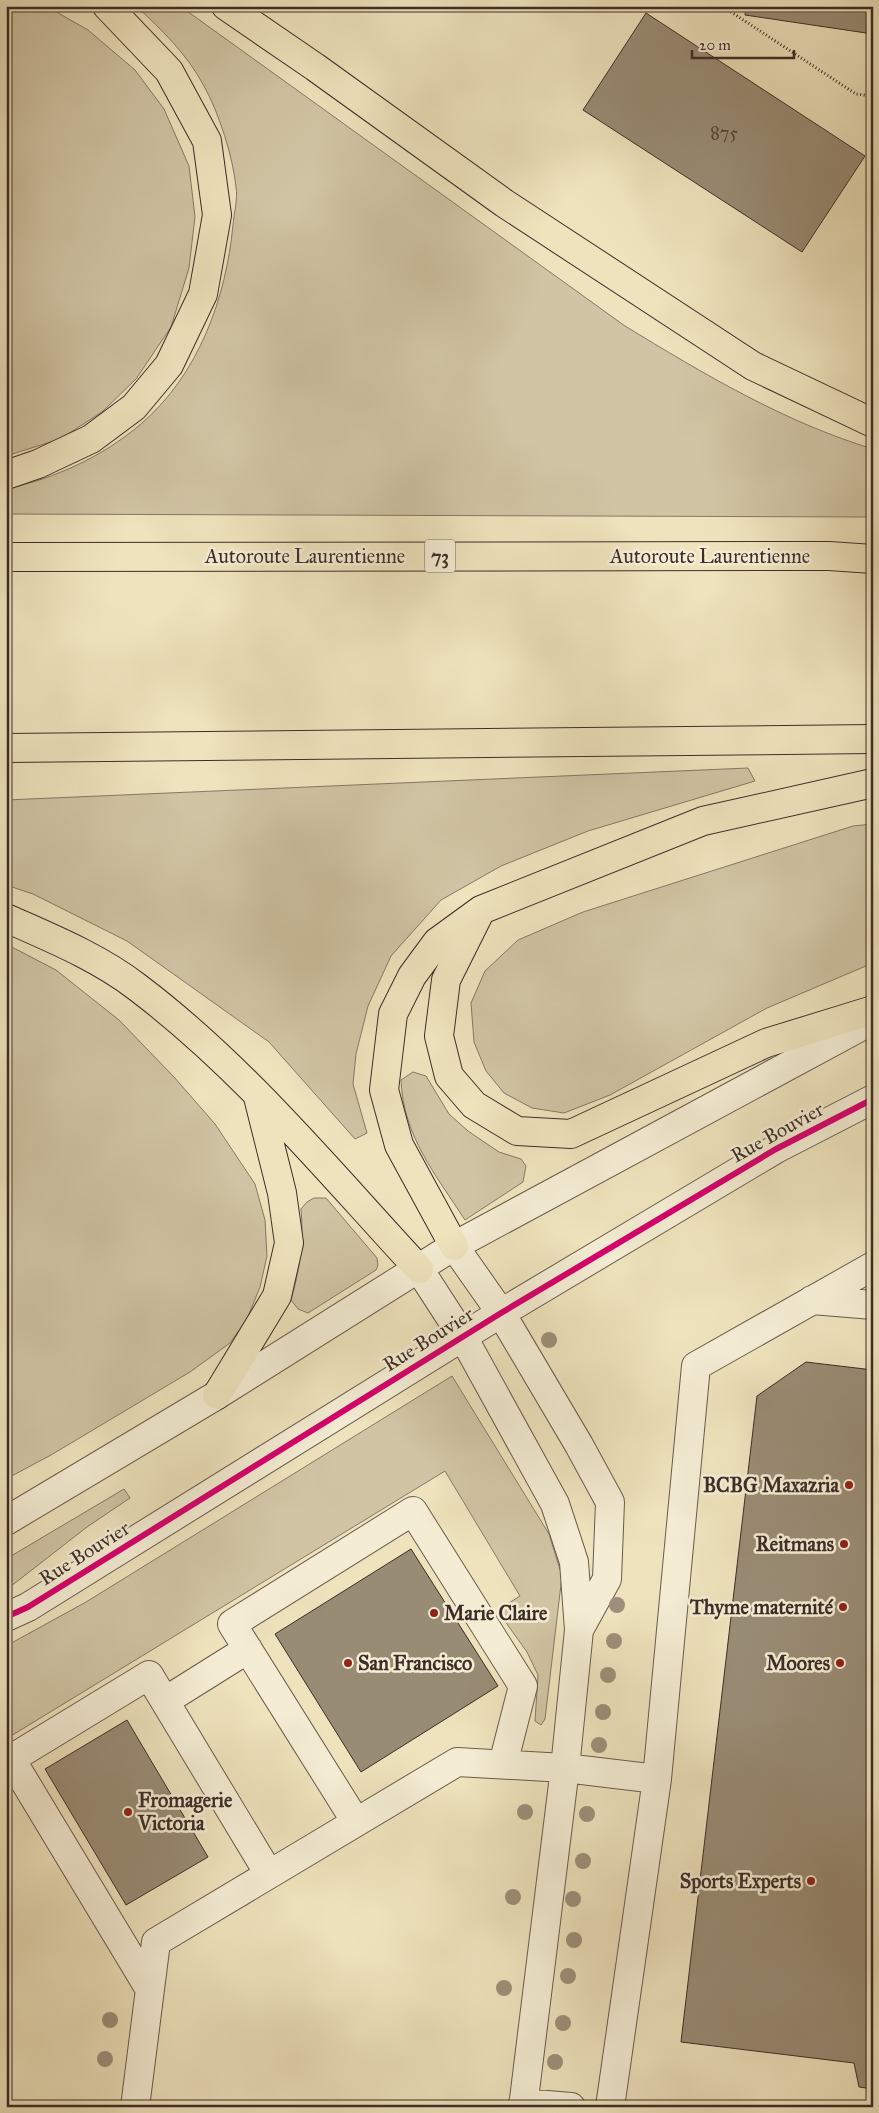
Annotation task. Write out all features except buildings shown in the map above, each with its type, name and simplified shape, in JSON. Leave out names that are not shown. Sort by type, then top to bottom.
[{"type":"highway","points":[[226,6],[315,67],[504,203],[753,366],[873,423]]},
{"type":"highway","points":[[251,6],[315,67]]},
{"type":"highway","points":[[6,475],[38,464],[91,439],[134,407],[169,365],[203,294],[217,215],[207,141],[169,71],[105,8]]},
{"type":"highway","name":"Autoroute Laurentienne","points":[[6,557],[828,556],[873,559]]},
{"type":"highway","points":[[6,748],[873,739]]},
{"type":"highway","points":[[454,1246],[399,1145],[384,1090],[393,1014],[412,976],[437,942],[481,910],[703,821],[873,783]]},
{"type":"highway","points":[[481,910],[446,980],[439,1036],[449,1076],[474,1105],[517,1131],[571,1134],[766,1042],[873,1010]]},
{"type":"highway","points":[[6,918],[71,946],[136,986],[223,1060],[419,1269]]},
{"type":"highway","points":[[217,1395],[277,1296],[289,1243],[282,1194],[257,1096]]},
{"type":"street","points":[[6,1521],[217,1395],[454,1246],[873,1020]]},
{"type":"street","name":"Rue Bouvier","points":[[6,1617],[36,1601],[500,1313],[776,1149],[873,1099]]},
{"type":"street","points":[[454,1246],[500,1313],[610,1502],[607,1579],[579,1630]]},
{"type":"street","points":[[610,2107],[657,1779],[696,1366],[873,1266]]},
{"type":"street","points":[[419,1269],[463,1337],[555,1504],[574,1562],[579,1630],[523,2105],[571,2107]]},
{"type":"street","points":[[812,1300],[873,1305]]},
{"type":"street","points":[[356,1822],[232,1624],[413,1511],[522,1686],[503,1764]]},
{"type":"street","points":[[165,1701],[248,1649]]},
{"type":"street","points":[[149,1988],[11,1759],[149,1675],[269,1874]]},
{"type":"street","points":[[135,2107],[156,1942],[457,1762],[564,1768],[657,1779]]},
{"type":"path","points":[[722,6],[856,94],[873,96]]},
{"type":"shaded area","points":[[6,6],[46,6],[88,30],[135,70],[164,109],[189,166],[195,217],[189,268],[171,327],[136,379],[102,412],[60,439],[6,456]]},
{"type":"shaded area","points":[[136,6],[180,6],[625,326],[715,379],[776,411],[840,438],[873,449],[873,517],[6,514],[6,489],[43,479],[78,465],[126,436],[161,404],[179,382],[194,358],[216,307],[224,280],[237,196],[232,162],[224,135],[210,97],[190,63],[164,33]]},
{"type":"shaded area","points":[[748,768],[755,781],[588,831],[501,866],[441,900],[391,956],[368,1006],[356,1054],[353,1084],[367,1133],[355,1139],[269,1042],[127,941],[33,894],[6,885],[6,800]]},
{"type":"shaded area","points":[[873,824],[873,963],[767,1008],[610,1095],[564,1113],[532,1108],[504,1093],[486,1071],[474,1042],[471,1003],[485,971],[518,940],[583,912],[853,826]]},
{"type":"shaded area","points":[[6,944],[56,970],[119,1020],[174,1077],[215,1124],[255,1184],[265,1220],[267,1256],[260,1287],[247,1319],[230,1343],[190,1372],[51,1455],[6,1479]]},
{"type":"shaded area","points":[[413,1072],[426,1076],[449,1114],[468,1131],[499,1152],[521,1159],[526,1166],[523,1182],[465,1220],[433,1171],[414,1137],[403,1100],[401,1080]]},
{"type":"shaded area","points":[[314,1198],[326,1198],[377,1258],[378,1265],[376,1270],[308,1313],[298,1309],[291,1300],[300,1255],[302,1233],[301,1209]]},
{"type":"shaded area","points":[[452,1376],[549,1534],[562,1576],[545,1719],[541,1725],[535,1721],[538,1675],[527,1652],[499,1613],[501,1608],[520,1596],[445,1471],[6,1739],[6,1646],[86,1602]]},
{"type":"shaded area","points":[[124,1489],[130,1498],[87,1527],[6,1590],[6,1559]]},
{"type":"cycle path","points":[[6,1617],[28,1607],[501,1313],[776,1149],[873,1099]]},
{"type":"place","name":"BCBG Maxazria","points":[[849,1485]]},
{"type":"place","name":"Reitmans","points":[[844,1544]]},
{"type":"place","name":"Thyme maternité","points":[[843,1607]]},
{"type":"place","name":"Marie Claire","points":[[434,1613]]},
{"type":"place","name":"San Francisco","points":[[348,1663]]},
{"type":"place","name":"Moores","points":[[840,1663]]},
{"type":"place","name":"Fromagerie Victoria","points":[[128,1812]]},
{"type":"place","name":"Sports Experts","points":[[811,1881]]}]
